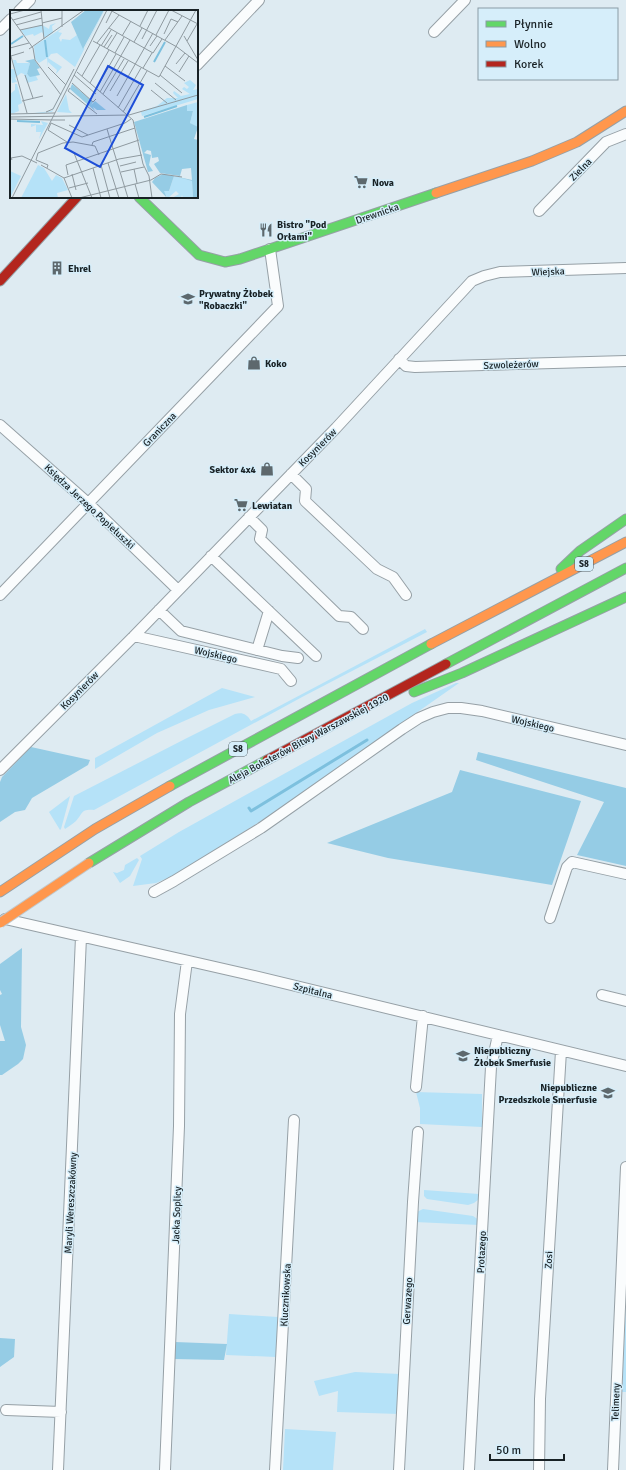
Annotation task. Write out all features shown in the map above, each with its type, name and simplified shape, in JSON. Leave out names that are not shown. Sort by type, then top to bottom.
[{"type":"main road","name":"Drewnicka","points":[[141,198],[193,250],[206,258],[225,262],[240,259],[557,152],[588,136],[626,111]]},
{"type":"main road","points":[[0,281],[76,198]]},
{"type":"main road","points":[[541,587],[580,551],[626,519]]},
{"type":"main road","name":"S8","points":[[0,892],[54,855],[178,781],[626,542]]},
{"type":"main road","name":"Aleja Bohaterów Bitwy Warszawskiej 1920","points":[[0,923],[89,863],[190,802],[626,568]]},
{"type":"main road","points":[[343,719],[462,674],[626,597]]},
{"type":"street","points":[[20,10],[30,0]]},
{"type":"street","points":[[198,64],[259,0]]},
{"type":"street","points":[[434,32],[461,1]]},
{"type":"street","points":[[0,30],[10,20]]},
{"type":"street","name":"Zielna","points":[[540,211],[606,142],[626,134]]},
{"type":"street","name":"Graniczna","points":[[0,595],[278,306],[270,248]]},
{"type":"street","name":"Wiejska","points":[[472,281],[500,272],[626,268]]},
{"type":"street","name":"Kosynierów","points":[[0,770],[134,636],[360,403],[472,281]]},
{"type":"street","name":"Szwoleżerów","points":[[399,359],[406,366],[414,367],[626,361]]},
{"type":"street","name":"Księdza Jerzego Popiełuszki","points":[[0,425],[88,502],[178,590]]},
{"type":"street","points":[[290,474],[306,489],[305,501],[377,569],[393,577],[406,595]]},
{"type":"street","points":[[249,517],[262,530],[260,538],[339,616],[351,617],[363,629]]},
{"type":"street","points":[[211,556],[316,656]]},
{"type":"street","points":[[159,610],[181,631],[282,656],[298,658]]},
{"type":"street","points":[[257,650],[269,611]]},
{"type":"street","name":"Wojskiego","points":[[134,636],[281,669],[291,682]]},
{"type":"street","name":"Wojskiego","points":[[154,892],[261,828],[402,729],[425,715],[438,710],[461,708],[482,711],[626,745]]},
{"type":"street","points":[[550,918],[567,867],[572,862],[626,874]]},
{"type":"street","name":"Szpitalna","points":[[0,917],[423,1016],[626,1066]]},
{"type":"street","name":"Maryli Wereszczakówny","points":[[58,1470],[81,936]]},
{"type":"street","name":"Jacka Soplicy","points":[[165,1470],[179,1126],[180,1014],[188,961]]},
{"type":"street","points":[[602,995],[626,1001]]},
{"type":"street","points":[[416,1087],[423,1016]]},
{"type":"street","name":"Protazego","points":[[469,1470],[491,1067],[498,1035]]},
{"type":"street","name":"Zosi","points":[[539,1470],[540,1391],[561,1051]]},
{"type":"street","name":"Klucznikowska","points":[[275,1470],[294,1120]]},
{"type":"street","name":"Gerwazego","points":[[399,1470],[412,1209],[418,1132]]},
{"type":"street","name":"Telimeny","points":[[613,1470],[626,1167]]},
{"type":"street","points":[[6,1410],[61,1412]]},
{"type":"shaded area","points":[[425,629],[427,632],[304,696],[94,810],[86,810],[82,812],[76,821],[65,829],[64,827],[74,796],[235,714],[244,714],[251,721]]},
{"type":"shaded area","points":[[459,683],[272,814],[175,875],[156,883],[133,886],[142,859],[140,856],[179,832],[412,703]]},
{"type":"shaded area","points":[[222,688],[255,697],[209,710],[157,733],[95,769],[95,758]]},
{"type":"shaded area","points":[[31,747],[90,760],[88,765],[32,798],[25,810],[15,812],[0,822],[0,782],[2,777]]},
{"type":"shaded area","points":[[478,752],[626,788],[626,866],[577,855],[604,802],[476,760]]},
{"type":"shaded area","points":[[460,770],[581,801],[552,885],[388,858],[327,843],[452,792]]},
{"type":"shaded area","points":[[70,796],[61,829],[60,830],[49,812]]},
{"type":"shaded area","points":[[137,858],[139,860],[130,876],[120,883],[113,872],[117,873],[124,870],[125,865]]},
{"type":"shaded area","points":[[22,948],[21,1027],[26,1045],[23,1059],[18,1064],[0,1075],[0,1041],[5,1041],[0,1025],[0,995],[2,994],[0,990],[0,964]]},
{"type":"shaded area","points":[[416,1092],[482,1094],[482,1127],[420,1124],[420,1108]]},
{"type":"shaded area","points":[[424,1190],[479,1194],[479,1199],[468,1205],[427,1199],[424,1196]]},
{"type":"shaded area","points":[[423,1209],[473,1216],[479,1220],[479,1225],[415,1222],[416,1214],[418,1211]]},
{"type":"shaded area","points":[[626,1305],[626,1392],[622,1392]]},
{"type":"shaded area","points":[[229,1314],[278,1317],[276,1357],[226,1355]]},
{"type":"shaded area","points":[[0,1338],[15,1339],[14,1357],[0,1367]]},
{"type":"shaded area","points":[[175,1342],[227,1344],[224,1360],[173,1359]]},
{"type":"shaded area","points":[[355,1372],[400,1374],[399,1414],[337,1412],[338,1391],[319,1396],[314,1381]]},
{"type":"shaded area","points":[[285,1429],[336,1432],[333,1470],[283,1470]]},
{"type":"waterway","points":[[249,808],[251,811],[367,740]]},
{"type":"traffic: fast","points":[[140,198],[199,255],[225,262],[240,259],[436,193]]},
{"type":"traffic: fast","points":[[561,569],[580,551],[626,519]]},
{"type":"traffic: fast","points":[[446,664],[626,568]]},
{"type":"traffic: fast","points":[[414,692],[462,673],[626,597]]},
{"type":"traffic: fast","points":[[170,786],[431,644]]},
{"type":"traffic: fast","points":[[89,863],[189,802],[267,760]]},
{"type":"traffic: slow","points":[[436,193],[532,161],[577,142],[626,111]]},
{"type":"traffic: slow","points":[[431,644],[626,542]]},
{"type":"traffic: slow","points":[[0,892],[95,829],[170,786]]},
{"type":"traffic: slow","points":[[0,923],[89,863]]},
{"type":"traffic: jam","points":[[0,281],[76,198]]},
{"type":"traffic: jam","points":[[267,760],[446,664]]},
{"type":"place","name":"Nova","points":[[361,182]]},
{"type":"place","name":"Bistro \"Pod Orłami\"","points":[[266,230]]},
{"type":"place","name":"Ehrel","points":[[57,268]]},
{"type":"place","name":"Prywatny Żłobek \"Robaczki\"","points":[[188,299]]},
{"type":"place","name":"Koko","points":[[254,363]]},
{"type":"place","name":"Sektor 4x4","points":[[267,469]]},
{"type":"place","name":"Lewiatan","points":[[241,505]]},
{"type":"place","name":"Niepubliczny Żłobek Smerfusie","points":[[463,1056]]},
{"type":"place","name":"Niepubliczne Przedszkole Smerfusie","points":[[608,1093]]}]
